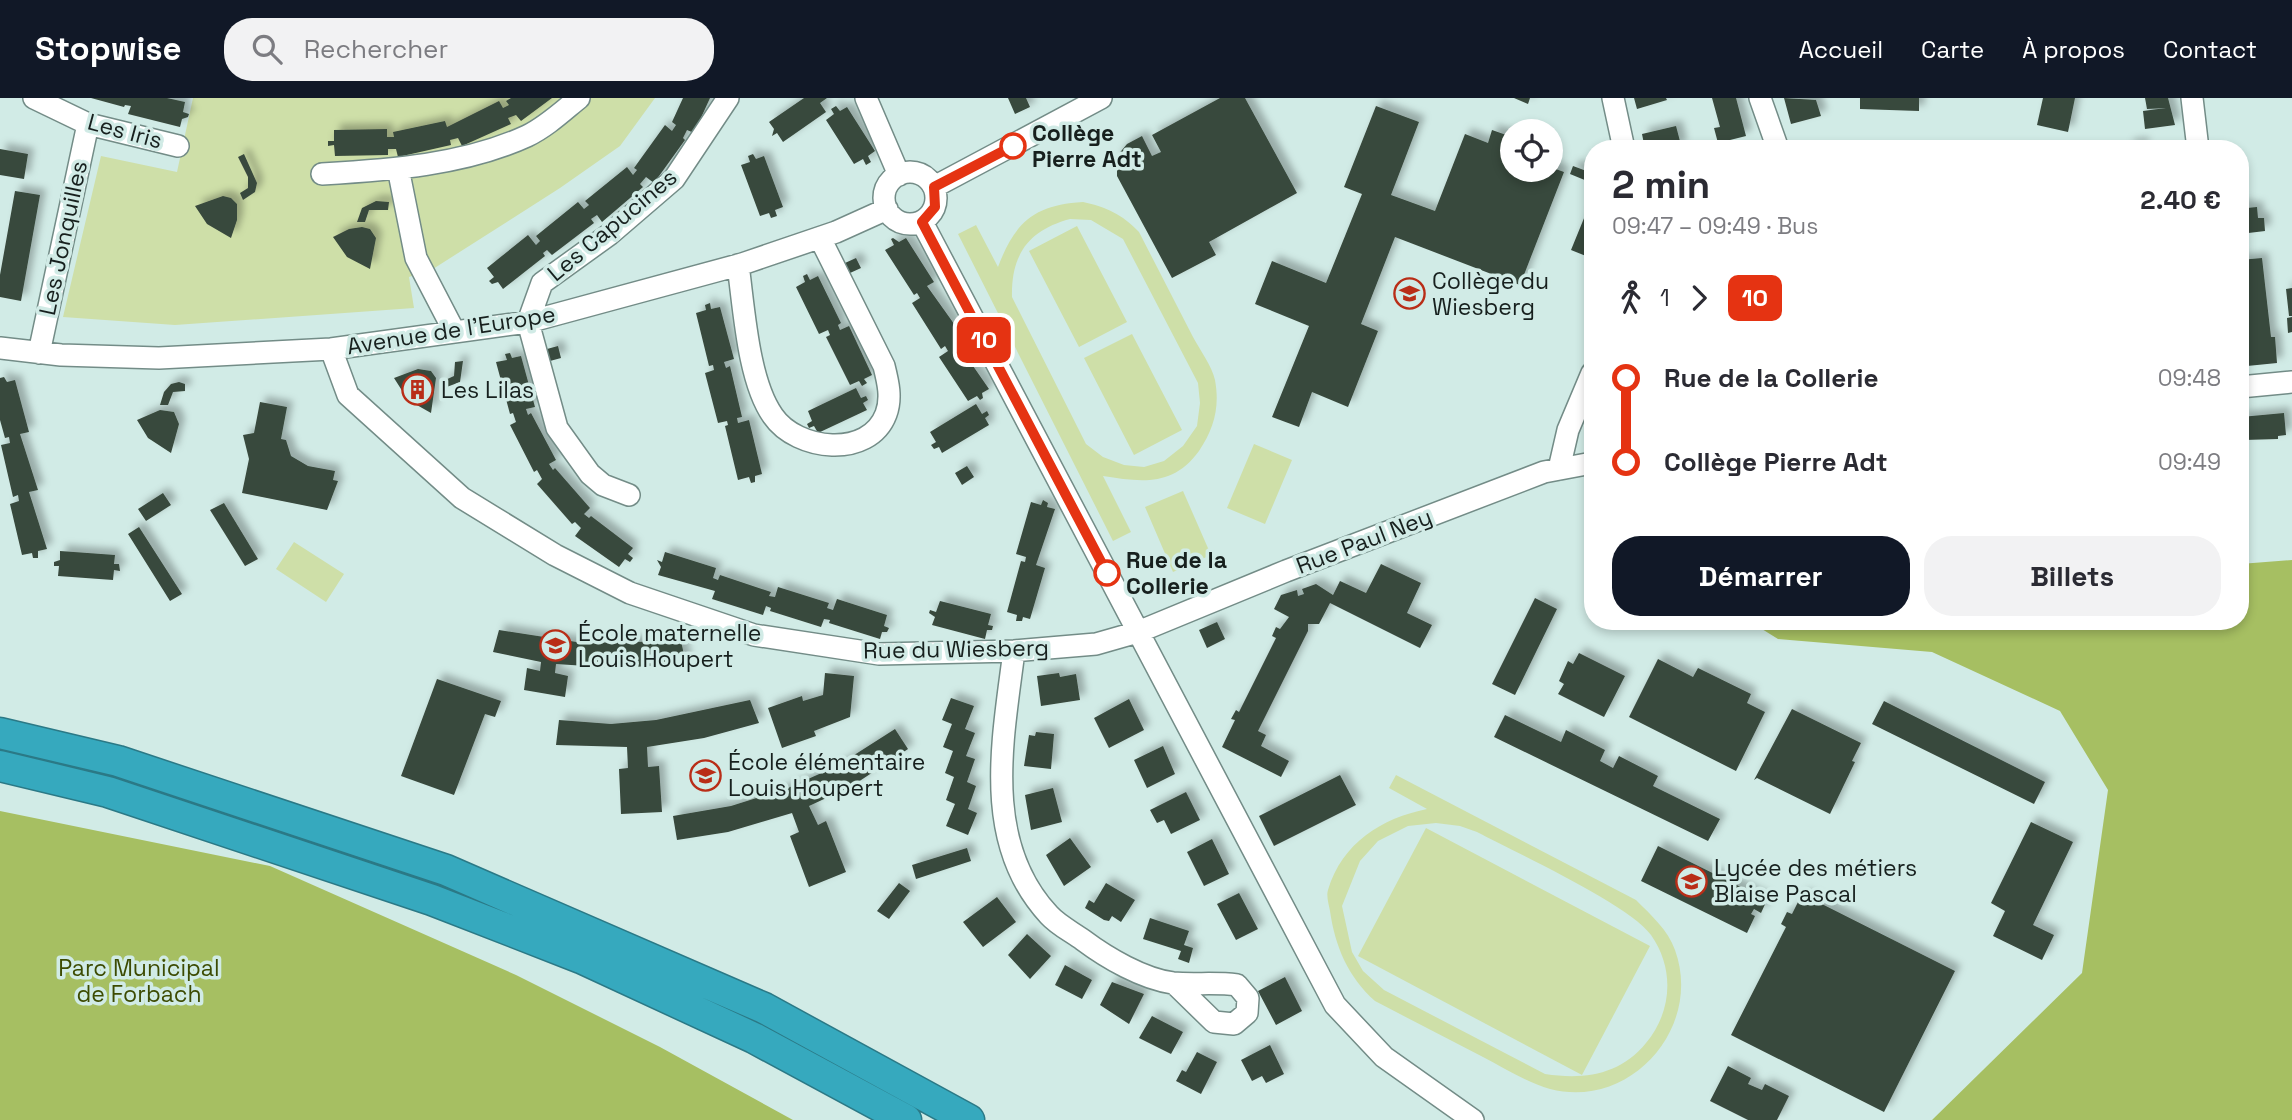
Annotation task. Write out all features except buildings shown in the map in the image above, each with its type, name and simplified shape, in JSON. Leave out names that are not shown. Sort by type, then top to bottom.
[{"type":"highway","points":[[0,733],[118,761],[446,870],[764,1008],[969,1120]]},
{"type":"highway","points":[[0,766],[108,792],[432,900],[581,958],[754,1038],[906,1120]]},
{"type":"highway","points":[[754,1038],[878,1120]]},
{"type":"street","name":"Les Iris","points":[[34,98],[88,124],[178,146]]},
{"type":"street","points":[[322,174],[398,168],[468,157],[528,136],[579,98]]},
{"type":"street","name":"Les Capucines","points":[[528,322],[542,283],[610,234],[674,179],[728,98]]},
{"type":"street","points":[[866,98],[899,175]]},
{"type":"street","points":[[934,187],[1101,98]]},
{"type":"street","points":[[1613,98],[1622,140]]},
{"type":"street","points":[[1760,98],[1775,140]]},
{"type":"street","points":[[2192,98],[2197,140]]},
{"type":"street","name":"Les Jonquilles","points":[[38,353],[88,124]]},
{"type":"street","points":[[398,168],[416,258],[454,331]]},
{"type":"street","points":[[919,174],[934,187],[935,207],[922,222],[902,223],[887,209],[886,189],[899,175],[919,174]]},
{"type":"street","name":"Avenue de l'Europe","points":[[0,348],[38,353],[159,358],[331,349],[528,322],[738,265],[820,238],[887,209]]},
{"type":"street","points":[[922,222],[1335,1005],[1384,1057],[1473,1120]]},
{"type":"street","points":[[738,265],[758,381],[773,416],[792,434],[816,444],[843,444],[871,434],[886,414],[890,389],[884,366],[820,238]]},
{"type":"street","points":[[528,322],[557,428],[590,474],[603,485],[629,495]]},
{"type":"street","name":"Rue du Wiesberg","points":[[331,349],[348,395],[462,498],[555,555],[630,593],[754,635],[879,654],[1013,651],[1096,644],[1139,632]]},
{"type":"street","points":[[2249,386],[2292,382]]},
{"type":"street","points":[[1559,469],[1568,430],[1584,392]]},
{"type":"street","name":"Rue Paul Ney","points":[[1139,632],[1286,571],[1559,469],[1584,464]]},
{"type":"street","points":[[1013,651],[999,780],[1005,826],[1022,876],[1049,915],[1099,952],[1154,978],[1174,983]]},
{"type":"green space","points":[[193,98],[655,98],[620,146],[560,188],[433,269],[409,277],[414,308],[175,325],[63,317],[101,156],[177,172]]},
{"type":"green space","points":[[1083,202],[1106,209],[1126,220],[1139,232],[1215,380],[1217,399],[1212,426],[1204,443],[1189,463],[1178,471],[1156,479],[1130,480],[1103,476],[1131,532],[1113,541],[958,234],[976,225],[998,267],[1019,227],[1039,212]],"holes":[[[1070,219],[1091,220],[1123,239],[1198,383],[1200,403],[1197,426],[1183,446],[1164,461],[1144,467],[1124,465],[1103,457],[1086,444],[1012,297],[1019,256],[1033,237]]]},
{"type":"green space","points":[[1077,226],[1127,322],[1079,347],[1029,251]]},
{"type":"green space","points":[[1132,334],[1182,430],[1134,455],[1084,358]]},
{"type":"green space","points":[[1254,444],[1292,460],[1265,524],[1227,508]]},
{"type":"green space","points":[[1183,491],[1211,555],[1173,572],[1145,507]]},
{"type":"green space","points":[[294,542],[344,574],[326,602],[276,569]]},
{"type":"green space","points":[[2292,560],[2292,1120],[1932,1120],[2082,973],[2108,790],[2060,711],[1932,652],[1778,639],[1764,630],[2249,630],[2249,563]]},
{"type":"green space","points":[[1396,775],[1636,900],[1664,929],[1675,950],[1681,979],[1679,1007],[1669,1033],[1653,1056],[1633,1075],[1608,1087],[1580,1092],[1550,1089],[1516,1075],[1375,1001],[1357,982],[1339,949],[1327,892],[1343,859],[1366,835],[1395,819],[1427,809],[1389,788]],"holes":[[[1436,823],[1460,826],[1477,832],[1597,894],[1639,923],[1651,935],[1664,962],[1667,990],[1661,1018],[1655,1031],[1636,1054],[1600,1073],[1574,1076],[1545,1074],[1384,990],[1363,971],[1352,952],[1342,906],[1360,861],[1378,841],[1408,826]]]},
{"type":"green space","name":"Parc Municipal de Forbach","points":[[0,811],[270,866],[516,975],[660,1047],[793,1120],[0,1120]]},
{"type":"green space","points":[[1426,828],[1650,946],[1582,1075],[1358,956]]},
{"type":"bus line","name":"10","points":[[1013,146],[934,187],[937,196],[935,207],[931,215],[922,222],[1107,573]]},
{"type":"place","name":"Collège Pierre Adt","points":[[1013,146]]},
{"type":"place","name":"Collège du Wiesberg","points":[[1409,294]]},
{"type":"place","name":"Les Lilas","points":[[418,390]]},
{"type":"place","name":"Rue de la Collerie","points":[[1107,573]]},
{"type":"place","name":"École maternelle Louis Houpert","points":[[555,646]]},
{"type":"place","name":"École élémentaire Louis Houpert","points":[[705,775]]},
{"type":"place","name":"Lycée des métiers Blaise Pascal","points":[[1691,881]]}]
